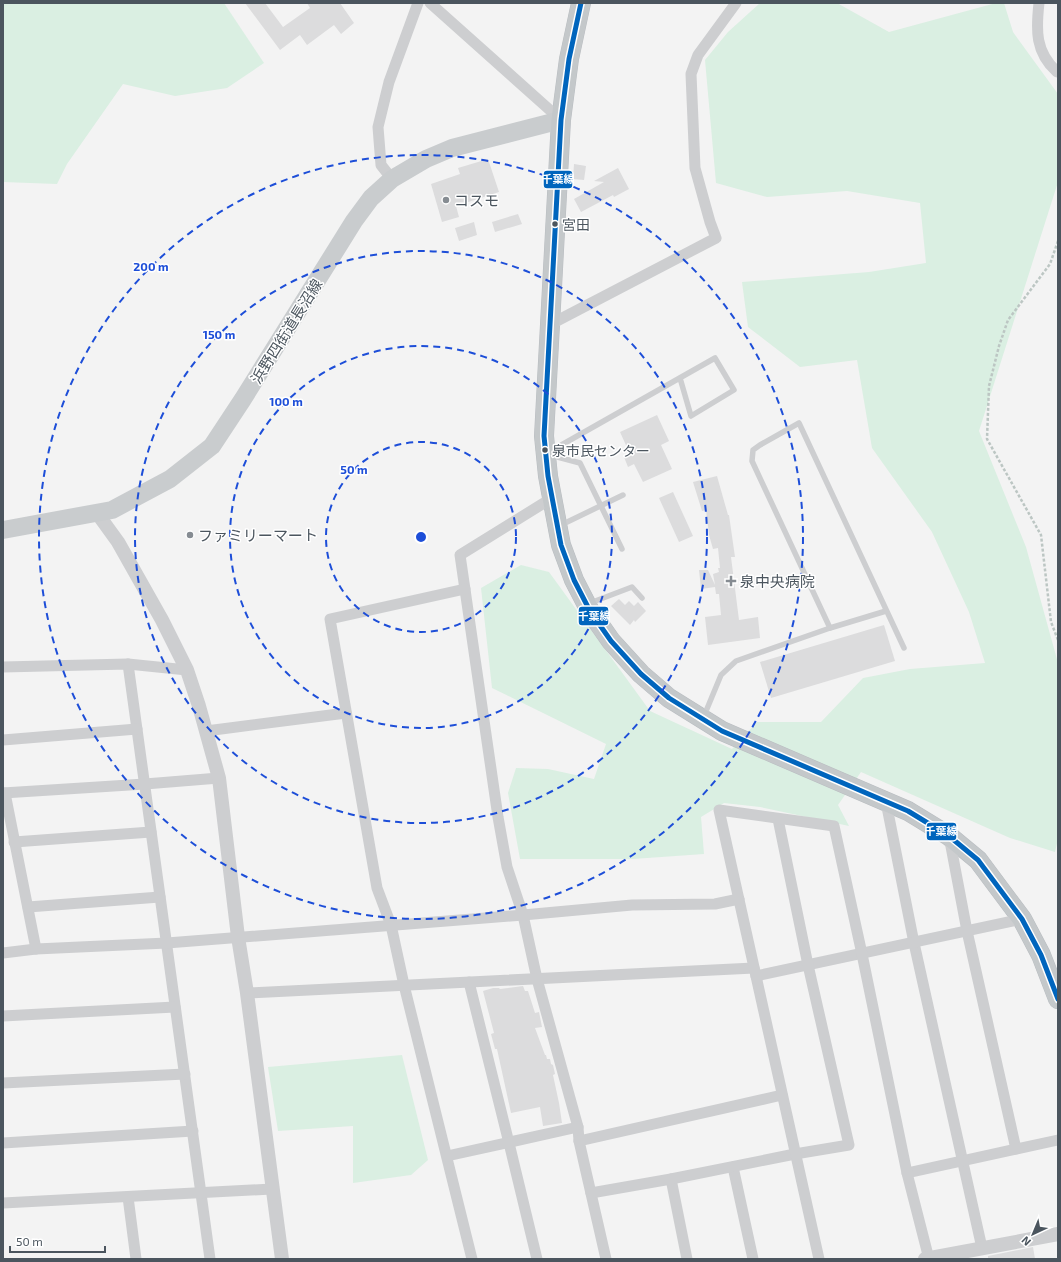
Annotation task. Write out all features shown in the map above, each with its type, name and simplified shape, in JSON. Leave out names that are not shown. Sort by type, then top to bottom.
[{"type":"highway","points":[[581,3],[569,60],[561,120],[544,436],[552,498],[561,546],[574,580],[590,611],[611,641],[641,674],[669,698],[702,720],[722,731],[908,811],[949,836],[978,860],[1022,919],[1041,955],[1058,999]]},
{"type":"main road","name":"浜野四街道長沼線","points":[[3,530],[112,510],[170,479],[212,446],[354,221],[371,198],[392,179],[426,159],[452,148],[561,120]]},
{"type":"street","points":[[392,179],[380,165],[378,127],[388,82],[418,3]]},
{"type":"street","points":[[430,3],[561,120]]},
{"type":"street","points":[[551,324],[716,238],[695,168],[691,74],[698,55],[736,3]]},
{"type":"street","points":[[1039,3],[1037,30],[1042,53],[1049,64],[1057,72]]},
{"type":"street","points":[[552,498],[460,555],[498,817],[507,867],[523,915],[536,979],[578,1127],[578,1141],[606,1259]]},
{"type":"street","points":[[98,513],[122,548],[162,620],[187,670],[199,706],[218,778],[282,1259]]},
{"type":"street","points":[[465,589],[330,619],[377,888],[391,925],[404,985],[472,1259]]},
{"type":"street","points":[[3,667],[128,664],[187,670]]},
{"type":"street","points":[[128,664],[210,1259]]},
{"type":"street","points":[[206,731],[346,713]]},
{"type":"street","points":[[3,740],[137,729]]},
{"type":"street","points":[[36,949],[4,793],[218,778]]},
{"type":"street","points":[[886,802],[914,942],[982,1248]]},
{"type":"street","points":[[819,1259],[719,810],[834,826],[907,1173],[928,1259],[1058,1234]]},
{"type":"street","points":[[591,1193],[849,1145],[808,965],[778,818]]},
{"type":"street","points":[[14,842],[151,832]]},
{"type":"street","points":[[949,836],[967,931],[1016,1149]]},
{"type":"street","points":[[28,908],[160,897]]},
{"type":"street","points":[[3,953],[36,949],[167,943],[632,905],[715,904],[739,899]]},
{"type":"street","points":[[247,993],[536,979],[755,972],[808,965],[1022,919]]},
{"type":"street","points":[[470,982],[536,1259]]},
{"type":"street","points":[[3,1016],[176,1007]]},
{"type":"street","points":[[3,1083],[185,1074]]},
{"type":"street","points":[[578,1141],[782,1094]]},
{"type":"street","points":[[446,1156],[578,1127]]},
{"type":"street","points":[[3,1143],[193,1131]]},
{"type":"street","points":[[907,1173],[1058,1140]]},
{"type":"street","points":[[733,1167],[753,1259]]},
{"type":"street","points":[[671,1179],[687,1259]]},
{"type":"street","points":[[3,1203],[272,1189]]},
{"type":"street","points":[[128,1197],[136,1259]]},
{"type":"lane","points":[[546,454],[680,378],[716,358],[734,390],[691,416],[680,378]]},
{"type":"lane","points":[[830,628],[752,461],[753,450],[799,423],[904,648]]},
{"type":"lane","points":[[546,454],[580,462],[622,549]]},
{"type":"lane","points":[[557,526],[623,495]]},
{"type":"lane","points":[[586,604],[632,587],[642,598]]},
{"type":"lane","points":[[702,720],[721,675],[736,661],[830,628],[886,611]]},
{"type":"path","points":[[1058,241],[1050,264],[1008,320],[999,346],[989,386],[987,439],[1041,535],[1051,622],[1058,640]]},
{"type":"green space","points":[[3,3],[224,3],[264,63],[227,88],[175,96],[123,84],[67,164],[57,184],[3,182]]},
{"type":"green space","points":[[760,3],[837,3],[889,32],[996,3],[1004,3],[1013,32],[1058,94],[1058,182],[979,431],[1026,547],[1058,663],[1058,839],[1055,852],[1010,838],[861,772],[838,805],[849,826],[760,807],[724,803],[701,817],[704,854],[633,859],[520,859],[508,793],[516,768],[548,769],[594,779],[606,744],[492,688],[481,588],[521,565],[549,572],[650,711],[732,749],[757,722],[821,722],[863,678],[910,669],[985,663],[969,612],[932,532],[872,448],[857,360],[800,367],[748,327],[742,282],[869,272],[926,263],[920,203],[847,191],[767,197],[716,183],[705,60],[728,32]]},
{"type":"green space","points":[[402,1055],[428,1160],[411,1175],[353,1183],[353,1126],[278,1131],[268,1067]]},
{"type":"building","points":[[245,3],[265,3],[283,27],[310,8],[307,3],[340,3],[354,23],[341,34],[334,25],[307,45],[300,35],[280,50]]},
{"type":"building","points":[[488,159],[499,192],[456,206],[459,217],[442,222],[431,184],[460,174],[458,168]]},
{"type":"building","points":[[574,164],[586,166],[584,180],[573,179]]},
{"type":"building","points":[[618,168],[629,189],[614,197],[613,195],[581,212],[574,199],[604,182],[594,181]]},
{"type":"building","points":[[518,214],[522,224],[495,232],[492,222]]},
{"type":"building","points":[[474,222],[477,235],[459,241],[455,228]]},
{"type":"building","points":[[657,415],[669,441],[661,445],[672,469],[643,482],[634,464],[628,467],[624,457],[630,454],[620,432]]},
{"type":"building","points":[[717,476],[729,515],[735,557],[731,557],[739,620],[758,617],[760,638],[708,645],[705,617],[721,615],[719,594],[716,594],[715,587],[701,589],[699,570],[708,570],[715,585],[713,574],[719,572],[718,568],[720,568],[718,548],[713,549],[709,535],[706,510],[702,511],[693,482]]},
{"type":"building","points":[[673,492],[693,536],[679,542],[659,498]]},
{"type":"building","points":[[619,599],[625,605],[629,601],[634,606],[638,602],[646,611],[630,625],[611,606]]},
{"type":"building","points":[[884,625],[895,661],[771,698],[760,662]]},
{"type":"building","points":[[523,986],[525,991],[528,991],[535,1013],[539,1012],[542,1027],[535,1028],[545,1055],[547,1059],[550,1059],[551,1064],[553,1065],[555,1074],[553,1075],[562,1123],[543,1126],[540,1107],[511,1113],[497,1049],[495,1049],[491,1034],[494,1033],[483,991],[493,988],[500,989]]},
{"type":"building","points":[[1033,1247],[1035,1259],[988,1259],[988,1256]]},
{"type":"transit line","name":"千葉線","points":[[581,3],[569,59],[561,120],[544,436],[548,476],[561,545],[574,580],[590,611],[611,641],[641,674],[669,698],[722,731],[908,811],[949,836],[978,860],[1022,919],[1041,955],[1058,999]]},
{"type":"place","name":"コスモ","points":[[446,200]]},
{"type":"place","name":"宮田","points":[[555,224]]},
{"type":"place","name":"泉市民センター","points":[[545,450]]},
{"type":"place","name":"ファミリーマート","points":[[190,535]]},
{"type":"place","name":"泉中央病院","points":[[731,581]]}]
